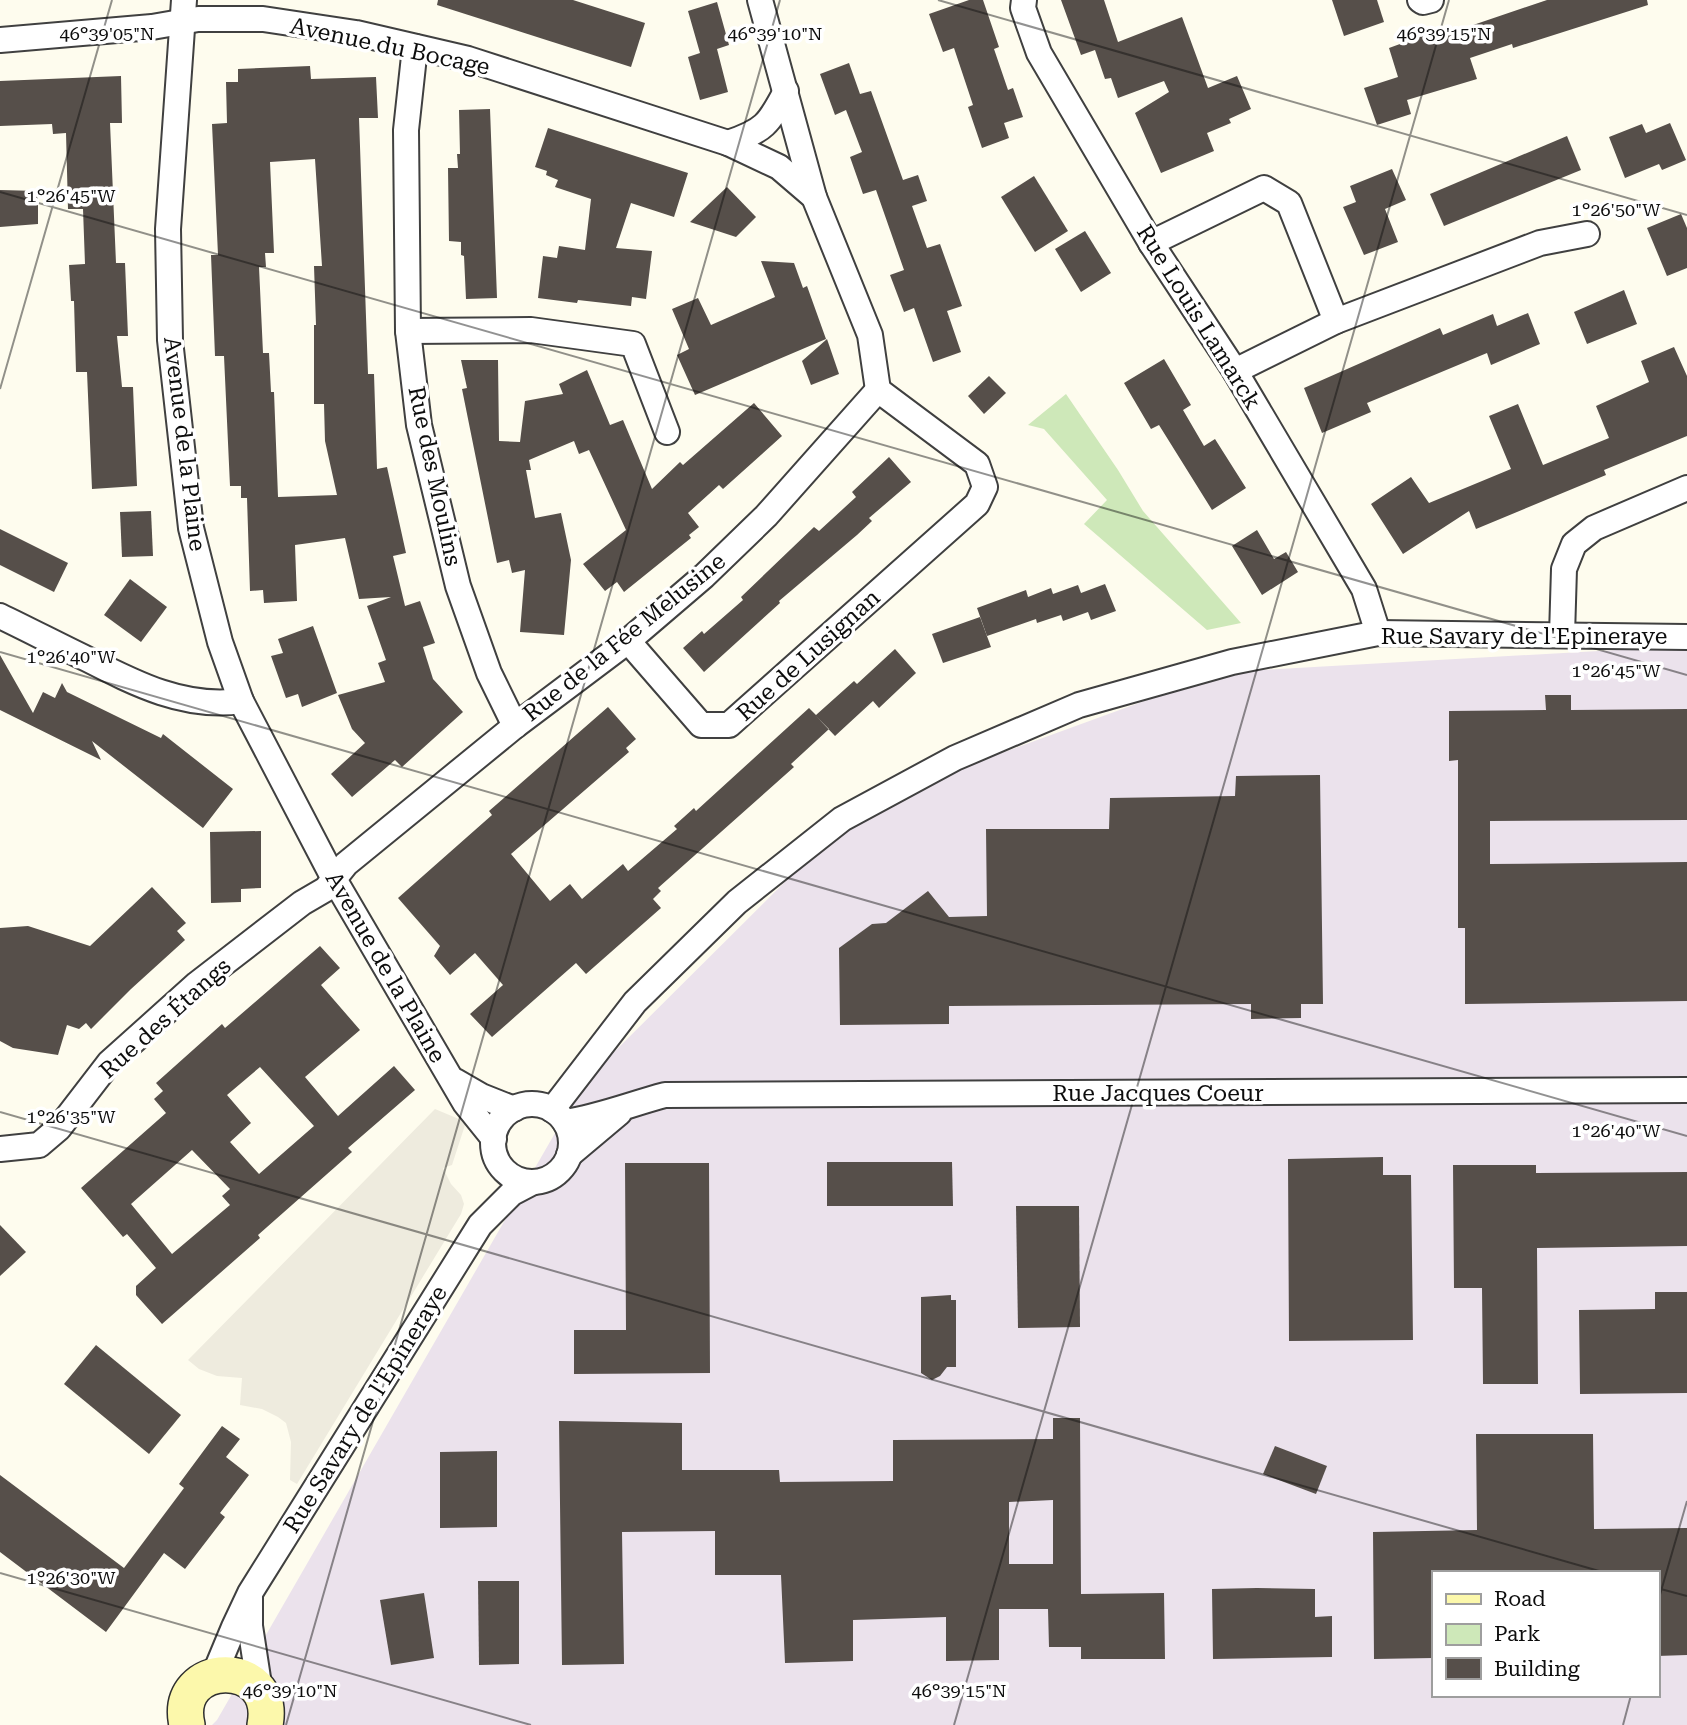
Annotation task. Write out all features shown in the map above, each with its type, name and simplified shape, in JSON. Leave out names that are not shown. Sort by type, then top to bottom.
[{"type":"street","points":[[760,0],[814,197]]},
{"type":"street","name":"Rue Louis Lamarck","points":[[1024,0],[1023,8],[1040,53],[1151,243],[1235,371],[1364,589],[1378,633]]},
{"type":"street","points":[[1420,0],[1431,0]]},
{"type":"street","name":"Avenue du Bocage","points":[[0,40],[152,27],[183,11],[198,19],[263,19],[356,33],[468,59],[728,143],[779,167],[814,197],[870,335],[878,390]]},
{"type":"street","name":"Avenue de la Plaine","points":[[183,11],[168,229],[170,340],[191,528],[220,642],[241,701],[334,879],[496,1151]]},
{"type":"street","name":"Rue des Moulins","points":[[415,47],[406,130],[408,331],[419,425],[458,586],[489,673],[515,726]]},
{"type":"street","points":[[728,143],[755,134],[774,115],[786,91]]},
{"type":"street","points":[[1151,243],[1264,188],[1289,203],[1336,321]]},
{"type":"street","points":[[1235,371],[1336,321],[1540,243],[1587,234]]},
{"type":"street","points":[[408,331],[531,330],[633,344],[667,432]]},
{"type":"street","name":"Rue de Lusignan","points":[[628,640],[702,725],[729,725],[976,505],[985,487],[977,464],[878,390]]},
{"type":"street","name":"Rue de la Fée Melusine","points":[[334,879],[346,864],[515,726],[628,640],[704,576],[766,516],[878,390]]},
{"type":"street","points":[[1562,635],[1564,569],[1574,544],[1594,528],[1687,488]]},
{"type":"street","points":[[0,615],[147,689],[191,701],[241,701]]},
{"type":"street","name":"Rue Savary de l'Epineraye","points":[[558,1116],[635,1002],[737,902],[842,819],[955,758],[1079,705],[1232,662],[1378,633],[1687,637]]},
{"type":"street","name":"Rue des Étangs","points":[[0,1149],[39,1144],[59,1128],[109,1063],[197,984],[302,903],[326,889],[334,879]]},
{"type":"street","name":"Avenue de la Plaine","points":[[452,1080],[481,1096],[514,1108]]},
{"type":"street","name":"Rue Jacques Coeur","points":[[558,1116],[595,1117],[665,1095],[1687,1090]]},
{"type":"street","name":"Rue Jacques Coeur","points":[[569,1155],[631,1104]]},
{"type":"street","points":[[514,1108],[540,1105],[558,1116],[571,1144],[569,1155]]},
{"type":"street","name":"Rue Savary de l'Epineraye","points":[[480,1225],[496,1151],[497,1127],[514,1108]]},
{"type":"street","points":[[496,1151],[513,1177],[533,1182]]},
{"type":"street","name":"Rue Savary de l'Epineraye","points":[[214,1675],[250,1593],[480,1225],[512,1193],[555,1175],[569,1155]]},
{"type":"street","points":[[250,1593],[250,1626],[272,1713]]},
{"type":"street","points":[[185,1722],[186,1704],[192,1692],[201,1682],[214,1675],[240,1676],[251,1682],[272,1713]]},
{"type":"shaded area","points":[[1687,646],[1687,1725],[212,1725],[585,1081],[864,803],[1224,672]]},
{"type":"shaded area","points":[[435,1109],[466,1122],[452,1165],[443,1168],[451,1184],[461,1195],[464,1204],[461,1214],[297,1484],[290,1480],[291,1442],[286,1423],[262,1409],[240,1405],[242,1378],[217,1376],[199,1369],[188,1360]]},
{"type":"green space","points":[[1066,394],[1143,511],[1241,623],[1207,630],[1084,524],[1107,500],[1044,429],[1028,425]]},
{"type":"building","points":[[438,0],[573,0],[645,23],[631,67],[437,5]]},
{"type":"building","points":[[969,0],[983,0],[999,47],[994,49],[1008,90],[1013,88],[1023,117],[1004,123],[1009,138],[982,148],[968,107],[973,105],[954,48],[943,52],[929,14]]},
{"type":"building","points":[[1061,0],[1104,0],[1118,42],[1182,17],[1208,88],[1237,76],[1251,109],[1229,119],[1231,123],[1207,133],[1214,151],[1161,173],[1135,113],[1169,92],[1164,81],[1118,98],[1111,78],[1105,79],[1095,50],[1081,55]]},
{"type":"building","points":[[1332,0],[1377,0],[1384,22],[1344,36]]},
{"type":"building","points":[[1547,0],[1647,0],[1648,5],[1513,48],[1512,44],[1470,58],[1477,79],[1407,100],[1411,114],[1377,125],[1364,88],[1398,77],[1389,48],[1430,33],[1432,39]]},
{"type":"building","points":[[717,2],[729,45],[717,49],[728,92],[700,100],[688,57],[700,53],[688,11]]},
{"type":"building","points":[[849,63],[860,94],[871,91],[903,180],[918,175],[927,201],[912,206],[927,248],[940,244],[962,306],[947,311],[961,352],[933,362],[914,308],[904,312],[890,275],[904,270],[876,190],[863,194],[850,157],[862,152],[846,110],[835,115],[820,74]]},
{"type":"building","points":[[310,66],[311,79],[376,77],[378,118],[359,118],[368,374],[374,374],[377,469],[387,467],[406,553],[393,556],[405,606],[420,601],[435,643],[423,647],[433,679],[463,712],[402,767],[395,760],[352,797],[331,774],[365,743],[352,729],[338,695],[385,682],[378,663],[386,660],[367,606],[391,597],[359,599],[345,538],[295,545],[297,601],[264,603],[263,590],[250,591],[247,498],[241,498],[241,486],[230,486],[224,356],[215,356],[211,255],[218,255],[212,124],[227,123],[226,82],[238,82],[238,69]],"holes":[[[315,159],[322,266],[314,266],[314,404],[324,404],[325,441],[337,495],[278,497],[274,392],[271,392],[269,353],[263,353],[259,267],[266,267],[265,253],[274,253],[270,162]]]},
{"type":"building","points":[[121,76],[122,123],[110,123],[116,263],[125,263],[128,336],[117,336],[122,387],[133,387],[137,486],[92,489],[87,372],[76,372],[74,301],[71,301],[69,265],[85,264],[83,209],[68,209],[66,133],[53,134],[52,124],[0,126],[0,81]]},
{"type":"building","points":[[490,109],[497,298],[466,299],[461,242],[449,241],[448,168],[458,168],[459,110]]},
{"type":"building","points":[[1670,123],[1686,160],[1662,170],[1659,164],[1625,178],[1609,137],[1642,124],[1646,133]]},
{"type":"building","points":[[548,128],[688,173],[674,217],[631,203],[616,248],[652,251],[646,299],[632,297],[631,306],[538,298],[543,256],[557,258],[559,246],[585,250],[591,199],[555,187],[558,180],[546,175],[547,171],[535,167]]},
{"type":"building","points":[[1567,136],[1581,170],[1444,226],[1430,194]]},
{"type":"building","points":[[1392,169],[1406,200],[1385,209],[1398,242],[1364,255],[1343,207],[1356,202],[1350,186]]},
{"type":"building","points":[[1034,176],[1068,231],[1035,252],[1001,197]]},
{"type":"building","points":[[727,187],[756,217],[736,237],[690,222]]},
{"type":"building","points":[[0,190],[38,191],[38,224],[0,227]]},
{"type":"building","points":[[1681,214],[1687,228],[1687,268],[1667,276],[1647,228]]},
{"type":"building","points":[[1085,231],[1111,273],[1081,292],[1055,249]]},
{"type":"building","points":[[761,261],[794,263],[803,288],[807,286],[826,339],[695,395],[677,355],[689,349],[672,309],[698,298],[711,325],[775,297]]},
{"type":"building","points":[[1624,290],[1637,324],[1587,344],[1574,312]]},
{"type":"building","points":[[1528,313],[1540,344],[1491,365],[1487,353],[1367,403],[1371,412],[1322,433],[1304,388],[1440,328],[1443,335],[1493,314],[1497,326]]},
{"type":"building","points":[[827,339],[839,374],[811,385],[802,361]]},
{"type":"building","points":[[1674,347],[1687,376],[1687,436],[1604,470],[1606,475],[1476,529],[1469,511],[1403,554],[1371,504],[1411,477],[1429,503],[1511,469],[1489,416],[1518,404],[1543,465],[1609,438],[1596,406],[1649,382],[1641,361]]},
{"type":"building","points":[[1164,359],[1191,405],[1183,410],[1204,446],[1215,439],[1246,488],[1212,510],[1159,425],[1151,429],[1124,383]]},
{"type":"building","points":[[461,360],[498,360],[499,441],[520,442],[525,401],[563,394],[559,384],[587,370],[610,425],[623,420],[652,489],[680,462],[683,465],[754,403],[782,436],[723,489],[719,485],[688,513],[699,527],[689,535],[691,538],[624,592],[617,582],[605,591],[583,564],[626,530],[589,450],[579,454],[574,441],[529,460],[531,470],[526,470],[535,518],[561,513],[571,560],[564,635],[520,632],[525,570],[512,573],[509,560],[497,563],[462,389],[467,388]]},
{"type":"building","points":[[989,376],[1006,393],[984,414],[968,396]]},
{"type":"building","points":[[889,457],[911,482],[869,518],[872,521],[857,535],[779,601],[780,603],[704,672],[683,648],[702,631],[704,634],[743,600],[741,597],[814,527],[819,531],[856,497],[852,492]]},
{"type":"building","points":[[151,511],[153,556],[122,557],[120,512]]},
{"type":"building","points":[[0,529],[68,563],[54,592],[0,565]]},
{"type":"building","points":[[1257,530],[1274,559],[1286,552],[1298,572],[1262,595],[1232,546]]},
{"type":"building","points":[[130,579],[167,607],[141,642],[104,615]]},
{"type":"building","points":[[1105,584],[1116,611],[1091,620],[1088,612],[1063,621],[1061,615],[1037,623],[1036,619],[987,636],[977,608],[1026,590],[1028,597],[1051,588],[1053,594],[1078,585],[1081,593]]},
{"type":"building","points":[[980,617],[991,647],[943,663],[932,634]]},
{"type":"building","points":[[313,626],[337,693],[302,707],[298,694],[286,698],[271,656],[283,653],[278,639]]},
{"type":"building","points":[[895,649],[916,673],[879,708],[873,701],[835,736],[829,729],[791,764],[794,767],[658,888],[661,891],[653,899],[661,908],[586,974],[576,963],[492,1037],[470,1014],[503,985],[475,953],[450,975],[434,956],[440,946],[398,898],[492,815],[489,811],[608,707],[636,739],[626,748],[629,752],[511,854],[550,901],[570,884],[582,899],[623,864],[628,871],[677,829],[674,826],[694,808],[696,811],[809,708],[816,715],[854,681],[857,684]]},
{"type":"building","points":[[0,655],[33,713],[43,692],[55,698],[62,683],[67,692],[161,738],[163,734],[233,789],[203,828],[92,741],[101,760],[0,710]]},
{"type":"building","points":[[1545,695],[1571,695],[1571,710],[1687,709],[1687,820],[1490,821],[1490,864],[1687,862],[1687,1001],[1465,1004],[1465,928],[1458,928],[1458,760],[1449,761],[1449,711],[1546,710]]},
{"type":"building","points":[[1320,775],[1323,1004],[1301,1004],[1301,1018],[1251,1019],[1251,1004],[949,1006],[949,1024],[840,1025],[839,948],[872,924],[886,923],[928,891],[949,917],[987,916],[986,829],[1109,829],[1110,798],[1235,796],[1236,776]]},
{"type":"building","points":[[261,831],[261,888],[241,889],[241,902],[211,903],[210,832]]},
{"type":"building","points":[[152,887],[186,923],[177,931],[185,940],[91,1029],[86,1023],[79,1029],[67,1025],[58,1055],[13,1048],[0,1041],[0,928],[28,926],[90,946]]},
{"type":"building","points":[[320,946],[340,968],[321,985],[360,1030],[305,1077],[338,1116],[394,1066],[415,1090],[348,1148],[352,1152],[258,1235],[260,1238],[162,1324],[136,1295],[136,1286],[156,1268],[127,1234],[123,1237],[81,1188],[166,1113],[154,1099],[163,1091],[156,1083],[222,1024],[225,1028]],"holes":[[[260,1067],[314,1126],[259,1174],[230,1142],[251,1123],[227,1095]],[[192,1150],[230,1189],[222,1196],[230,1205],[172,1254],[131,1204]]]},
{"type":"building","points":[[1383,1157],[1383,1175],[1411,1175],[1413,1340],[1289,1341],[1288,1159]]},
{"type":"building","points":[[827,1162],[952,1162],[953,1206],[827,1206]]},
{"type":"building","points":[[625,1163],[709,1163],[710,1373],[574,1374],[574,1330],[626,1330]]},
{"type":"building","points":[[1453,1165],[1536,1165],[1536,1173],[1687,1172],[1687,1246],[1537,1248],[1538,1384],[1483,1384],[1482,1288],[1454,1288]]},
{"type":"building","points":[[1016,1206],[1079,1206],[1080,1327],[1018,1328]]},
{"type":"building","points":[[0,1225],[26,1252],[0,1276]]},
{"type":"building","points":[[1655,1292],[1687,1292],[1687,1393],[1580,1394],[1579,1310],[1655,1309]]},
{"type":"building","points":[[951,1295],[951,1300],[956,1300],[956,1367],[947,1367],[940,1376],[932,1380],[921,1373],[921,1297]]},
{"type":"building","points":[[96,1345],[181,1415],[149,1454],[64,1384]]},
{"type":"building","points":[[1053,1418],[1080,1418],[1081,1594],[1164,1593],[1165,1659],[1081,1659],[1081,1647],[1049,1647],[1048,1609],[999,1609],[999,1660],[946,1661],[946,1617],[853,1620],[853,1661],[785,1663],[781,1575],[715,1575],[715,1531],[622,1532],[624,1664],[562,1665],[559,1421],[682,1423],[682,1470],[779,1470],[780,1482],[893,1481],[893,1440],[1053,1439]],"holes":[[[1053,1500],[1053,1564],[1009,1564],[1009,1502]]]},
{"type":"building","points":[[222,1426],[240,1439],[226,1457],[249,1475],[220,1513],[225,1517],[185,1569],[164,1553],[106,1632],[0,1552],[0,1475],[124,1568],[184,1488],[179,1484]]},
{"type":"building","points":[[1476,1434],[1593,1434],[1594,1529],[1687,1528],[1687,1655],[1659,1656],[1659,1571],[1432,1571],[1432,1658],[1374,1659],[1373,1532],[1477,1530]]},
{"type":"building","points":[[1275,1446],[1327,1466],[1316,1494],[1263,1474]]},
{"type":"building","points":[[497,1451],[497,1527],[440,1528],[440,1452]]},
{"type":"building","points":[[478,1581],[519,1581],[519,1664],[479,1665]]},
{"type":"building","points":[[1212,1589],[1315,1589],[1315,1617],[1332,1616],[1332,1657],[1213,1659]]},
{"type":"building","points":[[424,1593],[434,1658],[391,1665],[380,1600]]}]
